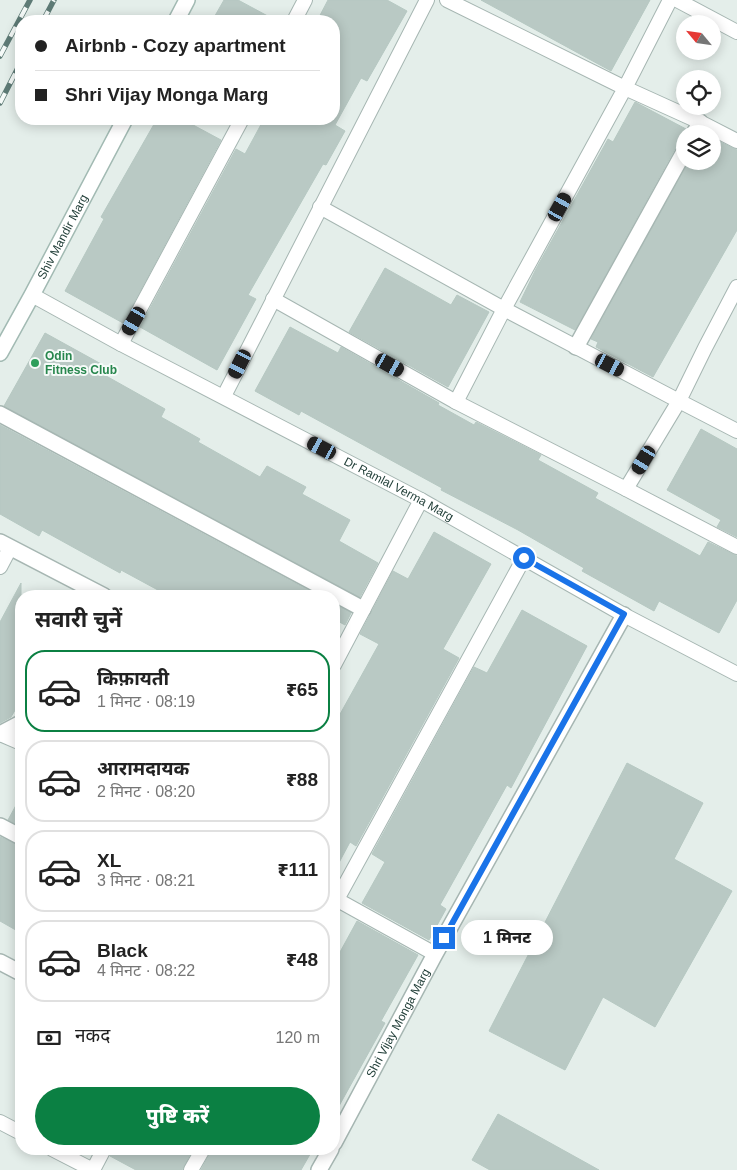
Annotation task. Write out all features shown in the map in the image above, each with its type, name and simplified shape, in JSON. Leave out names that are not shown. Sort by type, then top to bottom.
[{"type":"street","points":[[179,15],[187,0]]},
{"type":"street","name":"Shiv Mandir Marg","points":[[0,353],[122,125]]},
{"type":"street","points":[[576,347],[676,166]]},
{"type":"street","points":[[0,414],[329,590]]},
{"type":"street","points":[[5,545],[89,590]]},
{"type":"street","points":[[340,596],[364,609]]},
{"type":"street","name":"Shri Vijay Monga Marg","points":[[340,1132],[435,954],[624,614]]},
{"type":"street","points":[[0,734],[15,726]]},
{"type":"street","points":[[0,826],[15,834]]},
{"type":"street","points":[[0,962],[15,970]]},
{"type":"street","points":[[319,1170],[328,1155]]},
{"type":"lane","points":[[297,15],[306,0]]},
{"type":"lane","points":[[224,396],[427,0]]},
{"type":"lane","points":[[447,0],[625,88],[692,125]]},
{"type":"lane","points":[[456,402],[504,309],[625,88],[670,0]]},
{"type":"lane","points":[[677,0],[737,32]]},
{"type":"lane","points":[[121,344],[239,125]]},
{"type":"lane","points":[[721,136],[737,141]]},
{"type":"lane","points":[[320,207],[504,309],[737,431]]},
{"type":"lane","points":[[626,489],[679,401],[737,287]]},
{"type":"lane","name":"Dr Ramlal Verma Marg","points":[[32,295],[121,344],[421,500],[624,614],[737,674]]},
{"type":"lane","points":[[273,300],[456,402],[737,547]]},
{"type":"lane","points":[[340,654],[421,500]]},
{"type":"lane","points":[[0,567],[5,545]]},
{"type":"lane","points":[[340,891],[524,558]]},
{"type":"lane","points":[[0,734],[15,740]]},
{"type":"lane","points":[[340,903],[435,954]]},
{"type":"lane","points":[[0,1122],[15,1130]]},
{"type":"lane","points":[[64,1155],[93,1170],[101,1155]]},
{"type":"lane","points":[[191,1170],[200,1155]]},
{"type":"building","points":[[224,0],[238,0],[266,15],[215,15]]},
{"type":"building","points":[[328,0],[387,0],[407,11],[367,81],[361,78],[340,116],[340,15],[320,15]]},
{"type":"building","points":[[481,0],[650,0],[611,71]]},
{"type":"building","points":[[635,102],[678,125],[676,125],[676,147],[575,330],[520,302],[536,269],[608,139],[613,142]]},
{"type":"building","points":[[154,125],[193,125],[221,140],[123,323],[65,291],[104,219],[101,217]]},
{"type":"building","points":[[261,125],[335,125],[345,131],[326,165],[323,164],[248,295],[256,299],[217,370],[140,327],[236,149],[245,154]]},
{"type":"building","points":[[721,142],[737,150],[737,230],[653,377],[596,347],[598,342],[591,339],[684,170],[721,170]]},
{"type":"building","points":[[385,268],[451,305],[457,295],[489,312],[448,387],[349,332]]},
{"type":"building","points":[[290,327],[338,353],[341,347],[474,425],[476,422],[541,455],[538,460],[598,493],[595,498],[700,556],[708,542],[737,556],[737,600],[719,633],[659,601],[654,611],[582,571],[584,568],[518,530],[441,490],[442,488],[301,411],[299,415],[255,391]]},
{"type":"building","points":[[45,333],[103,365],[99,372],[165,409],[161,417],[200,439],[198,442],[260,477],[267,466],[306,487],[302,494],[350,520],[339,541],[378,563],[360,597],[4,406]]},
{"type":"building","points":[[0,425],[308,590],[158,590],[121,570],[120,573],[42,530],[39,536],[0,514]]},
{"type":"building","points":[[701,429],[737,449],[737,537],[717,527],[721,520],[667,490]]},
{"type":"building","points":[[434,532],[491,564],[443,649],[459,658],[356,846],[350,842],[340,861],[340,714],[379,644],[360,634],[393,571],[408,579]]},
{"type":"building","points":[[15,594],[15,710],[11,717],[0,723],[0,622]]},
{"type":"building","points":[[340,607],[351,613],[345,625],[340,622]]},
{"type":"building","points":[[522,610],[587,646],[511,788],[507,785],[440,905],[446,909],[429,940],[362,903],[385,862],[372,854],[474,667],[487,673]]},
{"type":"building","points":[[627,763],[703,803],[674,859],[732,891],[655,1027],[603,997],[565,1070],[489,1031]]},
{"type":"building","points":[[15,807],[15,824],[8,820]]},
{"type":"building","points":[[0,837],[15,843],[15,930],[0,921]]},
{"type":"building","points":[[357,921],[418,955],[381,1021],[385,1023],[340,1104],[340,952]]},
{"type":"building","points":[[498,1114],[599,1170],[490,1170],[472,1160]]},
{"type":"building","points":[[190,1155],[182,1170],[136,1170],[110,1156]]},
{"type":"building","points":[[209,1155],[310,1155],[301,1170],[201,1170]]},
{"type":"railway","points":[[22,15],[30,0]]},
{"type":"railway","points":[[46,15],[54,0]]},
{"type":"railway","points":[[0,56],[15,28]]},
{"type":"railway","points":[[0,103],[15,74]]},
{"type":"place","name":"Odin Fitness Club","points":[[35,363]]},
{"type":"route","points":[[444,938],[624,614],[524,558]]}]
